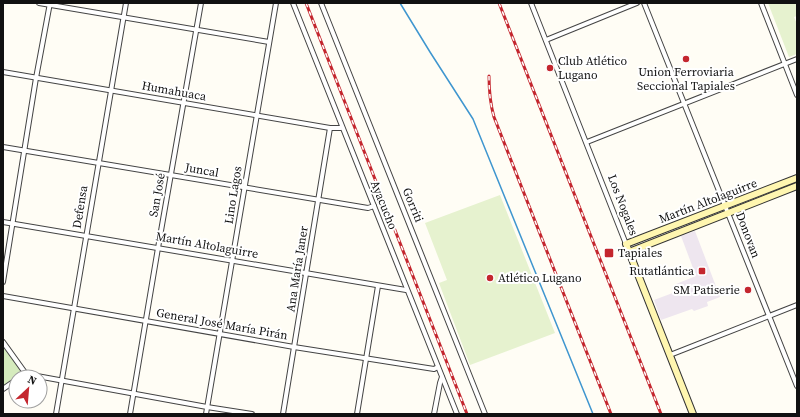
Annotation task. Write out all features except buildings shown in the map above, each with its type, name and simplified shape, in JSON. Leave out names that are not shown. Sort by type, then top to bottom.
[{"type":"street","points":[[39,3],[269,42]]},
{"type":"street","name":"Defensa","points":[[56,414],[126,3]]},
{"type":"street","name":"San José","points":[[130,414],[170,175],[201,3]]},
{"type":"street","name":"Lino Lagos","points":[[206,414],[276,3]]},
{"type":"street","name":"Ayacucho","points":[[293,3],[341,128],[374,206],[406,290],[457,414]]},
{"type":"street","name":"Gorriti","points":[[322,3],[485,414]]},
{"type":"street","name":"Los Nogales","points":[[531,3],[693,414]]},
{"type":"street","points":[[546,40],[637,3]]},
{"type":"street","name":"Donovan","points":[[644,3],[729,212],[768,316],[797,386]]},
{"type":"street","points":[[761,3],[797,95]]},
{"type":"street","points":[[3,282],[36,78],[50,4]]},
{"type":"street","points":[[587,142],[797,59]]},
{"type":"street","name":"Humahuaca","points":[[3,72],[330,128],[341,128]]},
{"type":"street","name":"Ana María Janer","points":[[283,414],[330,128]]},
{"type":"street","name":"Juncal","points":[[3,147],[368,208],[374,206]]},
{"type":"street","name":"Martín Altolaguirre","points":[[626,244],[797,178]]},
{"type":"street","name":"Martín Altolaguirre","points":[[629,252],[797,186]]},
{"type":"street","name":"Martín Altolaguirre","points":[[3,222],[406,290]]},
{"type":"street","points":[[357,414],[378,286]]},
{"type":"street","name":"General José María Pirán","points":[[3,296],[294,347],[434,369],[438,367]]},
{"type":"street","points":[[670,355],[797,305]]},
{"type":"street","points":[[3,342],[22,369]]},
{"type":"street","points":[[434,414],[442,377]]},
{"type":"street","points":[[48,378],[252,414]]},
{"type":"shaded area","name":"Rutatlántica","points":[[695,231],[720,297],[707,302],[708,306],[694,311],[692,309],[661,320],[654,300],[678,291],[676,284],[696,276],[681,236]]},
{"type":"green space","points":[[768,3],[797,3],[797,16],[794,17],[797,24],[797,54],[789,57]]},
{"type":"green space","name":"Atlético Lugano","points":[[500,195],[555,333],[470,365],[439,283],[447,280],[425,223]]},
{"type":"green space","points":[[3,346],[19,369],[8,369],[8,383],[3,386]]},
{"type":"waterway","points":[[400,3],[473,119],[593,414]]},
{"type":"railway","points":[[306,3],[467,414]]},
{"type":"railway","points":[[499,3],[661,414]]},
{"type":"railway","points":[[489,76],[490,96],[494,117],[611,414]]},
{"type":"place","name":"Union Ferroviaria Seccional Tapiales","points":[[686,59]]},
{"type":"place","name":"Club Atlético Lugano","points":[[550,68]]},
{"type":"place","name":"Tapiales","points":[[609,253]]},
{"type":"place","name":"Rutatlántica","points":[[702,271]]},
{"type":"place","name":"Atlético Lugano","points":[[490,278]]},
{"type":"place","name":"SM Patiserie","points":[[748,290]]}]
